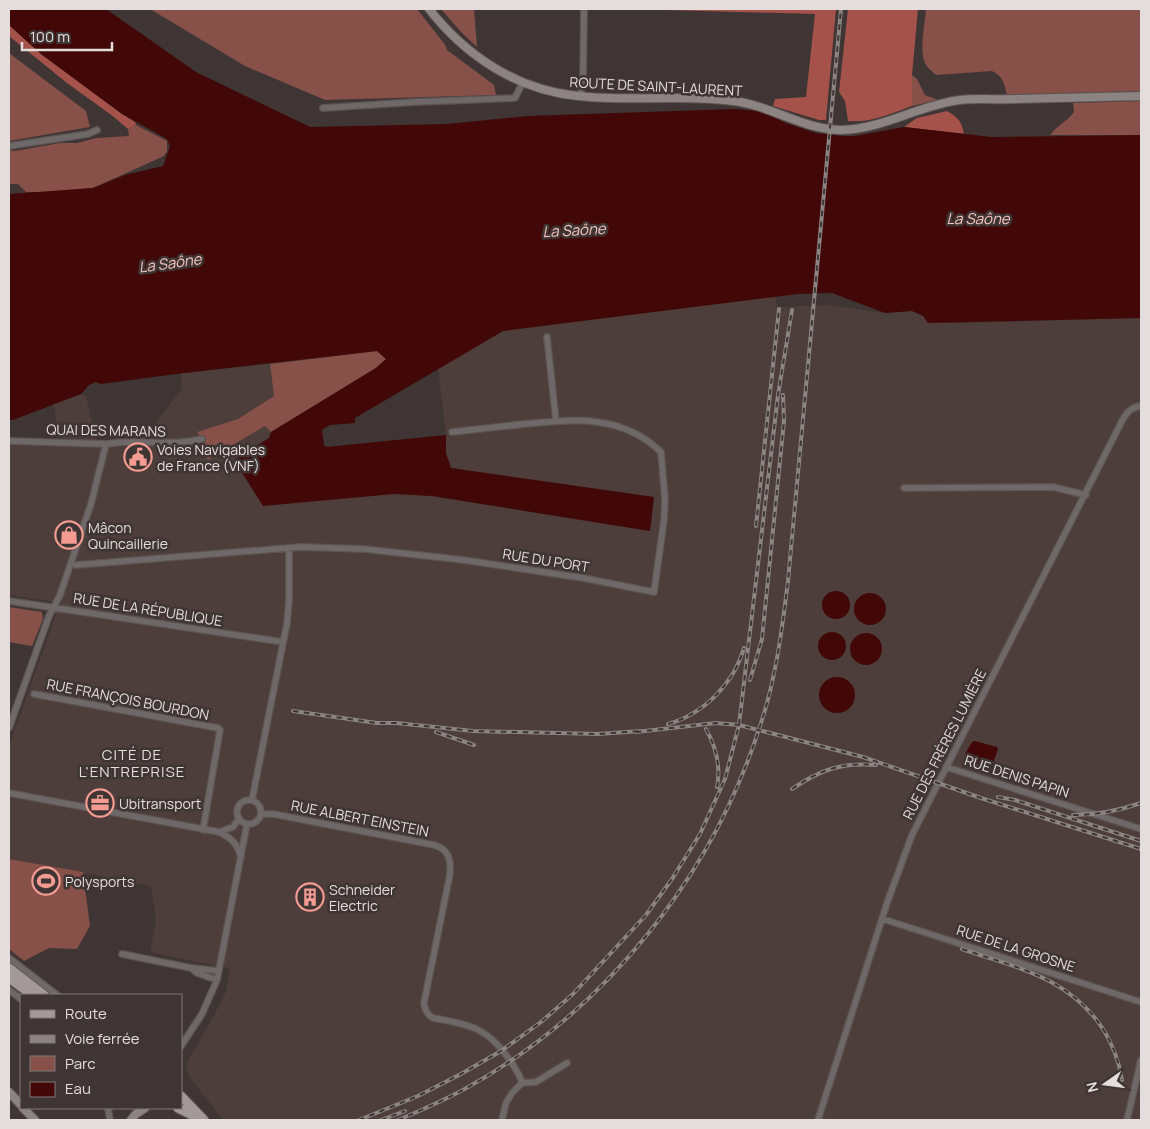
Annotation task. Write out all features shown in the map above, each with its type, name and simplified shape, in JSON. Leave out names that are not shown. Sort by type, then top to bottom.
[{"type":"main road","name":"ROUTE DE SAINT-LAURENT","points":[[429,9],[468,50],[494,68],[546,90],[580,97],[733,100],[766,108],[813,126],[843,130],[869,126],[924,108],[960,100],[1141,96]]},
{"type":"main road","points":[[9,968],[43,994]]},
{"type":"main road","points":[[9,978],[31,994]]},
{"type":"main road","points":[[9,1092],[20,1105]]},
{"type":"main road","points":[[182,1097],[203,1120]]},
{"type":"main road","points":[[24,1109],[35,1120]]},
{"type":"main road","points":[[180,1109],[203,1120]]},
{"type":"street","points":[[580,97],[583,80],[584,9]]},
{"type":"street","points":[[323,108],[515,98],[524,82]]},
{"type":"street","points":[[9,146],[88,134],[98,130]]},
{"type":"street","points":[[546,337],[556,421]]},
{"type":"street","name":"RUE DES FRÈRES LUMIÈRE","points":[[818,1120],[912,835],[1123,419],[1132,408],[1141,406]]},
{"type":"street","name":"RUE DU PORT","points":[[76,565],[289,548],[364,549],[464,560],[654,592],[665,500],[661,452],[642,435],[601,422],[556,421],[452,432]]},
{"type":"street","name":"QUAI DES MARANS","points":[[9,441],[106,444],[117,442],[178,443],[202,440]]},
{"type":"street","points":[[9,728],[53,607],[60,595],[91,504],[106,444]]},
{"type":"street","points":[[904,488],[1053,487],[1086,495]]},
{"type":"street","points":[[252,800],[283,642],[289,601],[289,548]]},
{"type":"street","name":"RUE DE LA RÉPUBLIQUE","points":[[9,601],[283,642]]},
{"type":"street","name":"RUE FRANÇOIS BOURDON","points":[[34,694],[218,728],[220,734],[203,830]]},
{"type":"street","name":"RUE DENIS PAPIN","points":[[946,767],[1141,829]]},
{"type":"street","points":[[9,793],[219,832],[232,839],[241,857]]},
{"type":"street","points":[[246,800],[252,800],[260,806],[261,814],[254,823],[247,824],[239,819],[237,812],[240,804],[246,800]]},
{"type":"street","name":"RUE ALBERT EINSTEIN","points":[[261,814],[273,814],[434,845],[441,847],[446,852],[451,862],[450,874],[424,1009],[429,1016],[464,1023],[491,1037],[506,1055],[520,1076],[522,1083]]},
{"type":"street","points":[[219,832],[233,827],[239,819]]},
{"type":"street","points":[[182,1044],[202,1014],[217,980],[247,824]]},
{"type":"street","name":"RUE DE LA GROSNE","points":[[883,919],[1141,1002]]},
{"type":"street","points":[[122,954],[191,968],[218,971]]},
{"type":"street","points":[[9,958],[56,994]]},
{"type":"street","points":[[191,968],[197,973],[217,980]]},
{"type":"street","points":[[9,990],[20,999]]},
{"type":"street","points":[[1127,1120],[1141,1060]]},
{"type":"street","points":[[502,1120],[506,1103],[512,1093],[522,1083],[536,1082],[567,1063]]},
{"type":"shaded area","points":[[629,9],[836,9],[826,120],[819,120],[773,106],[775,99],[806,97],[815,14]]},
{"type":"shaded area","points":[[848,9],[918,9],[912,75],[912,106],[865,121],[848,121],[845,101],[839,92]]},
{"type":"shaded area","points":[[9,25],[41,54],[135,122],[136,125],[128,129],[67,83],[9,36]]},
{"type":"shaded area","points":[[947,111],[959,120],[964,134],[904,127],[917,118]]},
{"type":"shaded area","points":[[775,296],[777,307],[828,305],[885,313],[912,311],[948,323],[1141,318],[1141,1120],[223,1120],[188,1075],[186,1065],[221,1002],[226,991],[230,969],[150,952],[156,921],[151,886],[9,859],[9,746],[60,603],[9,595],[9,445],[61,446],[53,404],[81,394],[86,396],[98,446],[138,447],[150,440],[150,429],[182,389],[181,373],[270,364],[274,396],[238,419],[198,432],[208,460],[265,426],[271,432],[269,438],[234,460],[394,494],[432,496],[649,531],[654,497],[451,468],[446,453],[446,435],[438,369],[503,331]]},
{"type":"green space","points":[[150,9],[417,9],[446,46],[447,50],[494,85],[496,95],[325,100],[245,66]]},
{"type":"green space","points":[[441,9],[474,9],[477,47],[462,33]]},
{"type":"green space","points":[[926,9],[1141,9],[1141,91],[1007,95],[1001,78],[992,71],[936,75],[927,66],[923,58],[922,44]]},
{"type":"green space","points":[[9,53],[86,111],[90,127],[9,141]]},
{"type":"green space","points":[[912,75],[917,79],[925,95],[938,100],[912,106]]},
{"type":"green space","points":[[1141,101],[1141,135],[1050,135],[1074,112],[1073,103]]},
{"type":"green space","points":[[136,125],[167,141],[167,151],[164,156],[93,188],[26,192],[18,184],[9,184],[9,150],[15,151],[60,143],[77,143],[96,138],[129,136],[128,129]]},
{"type":"green space","points":[[377,351],[386,359],[376,368],[271,432],[265,426],[208,460],[202,449],[202,439],[197,432],[238,419],[274,396],[270,364]]},
{"type":"green space","points":[[9,607],[42,612],[43,619],[32,646],[9,642]]},
{"type":"green space","points":[[9,859],[83,872],[90,926],[77,949],[49,948],[24,961],[9,949]]},
{"type":"water","name":"La Saône","points":[[9,9],[106,9],[196,72],[310,127],[447,124],[528,116],[734,109],[760,111],[786,123],[816,133],[843,136],[855,136],[904,127],[992,137],[1141,135],[1141,318],[928,323],[923,316],[912,311],[885,313],[832,293],[798,294],[503,331],[355,418],[355,423],[330,425],[322,430],[324,445],[326,447],[446,435],[446,453],[451,468],[654,497],[650,531],[432,496],[394,494],[263,506],[234,460],[269,438],[271,432],[376,368],[386,359],[377,351],[101,384],[96,382],[89,385],[81,394],[9,420],[9,194],[93,188],[125,175],[163,166],[170,146],[167,139],[122,114],[41,54],[9,25]]},
{"type":"water","points":[[836,591],[846,595],[850,605],[846,615],[836,619],[826,615],[822,605],[826,595]]},
{"type":"water","points":[[870,593],[876,594],[881,598],[885,603],[885,615],[881,620],[876,624],[870,625],[864,624],[859,620],[855,615],[854,609],[855,603],[859,598],[864,594]]},
{"type":"water","points":[[832,632],[842,636],[846,646],[842,656],[832,660],[822,656],[818,646],[822,636]]},
{"type":"water","points":[[866,633],[872,634],[877,638],[881,643],[881,655],[877,660],[872,664],[866,665],[860,664],[855,660],[851,655],[850,649],[851,643],[855,638],[860,634]]},
{"type":"water","points":[[837,677],[844,678],[850,682],[854,688],[854,702],[850,708],[844,712],[837,713],[830,712],[824,708],[820,702],[819,695],[820,688],[824,682],[830,678]]},
{"type":"water","points":[[975,741],[997,747],[991,769],[967,760],[965,754],[972,742]]},
{"type":"railway","points":[[398,1120],[463,1090],[514,1058],[562,1022],[606,981],[646,936],[682,887],[713,836],[739,782],[766,708],[778,654],[788,581],[841,9]]},
{"type":"railway","points":[[756,526],[779,309]]},
{"type":"railway","points":[[359,1120],[418,1096],[461,1074],[501,1051],[541,1022],[573,994],[646,915],[672,879],[700,834],[725,779],[739,725],[778,395],[792,310]]},
{"type":"railway","points":[[750,680],[762,639],[784,421],[783,395]]},
{"type":"railway","points":[[668,724],[694,713],[716,695],[733,673],[744,648]]},
{"type":"railway","points":[[293,711],[377,723],[396,723],[473,731],[598,734],[641,731]]},
{"type":"railway","points":[[636,732],[716,723],[739,725],[863,757],[981,798],[1141,849]]},
{"type":"railway","points":[[706,729],[717,757],[717,787]]},
{"type":"railway","points":[[436,732],[474,745]]},
{"type":"railway","points":[[792,789],[822,772],[841,766],[876,765]]},
{"type":"railway","points":[[998,797],[1015,800],[1141,841]]},
{"type":"railway","points":[[1073,815],[1107,812],[1141,803]]},
{"type":"railway","points":[[962,949],[1022,969],[1058,986],[1074,997],[1089,1011],[1107,1035],[1113,1047],[1122,1080]]},
{"type":"railway","points":[[381,1120],[405,1111]]},
{"type":"place","name":"Voies Navigables de France (VNF)","points":[[138,457]]},
{"type":"place","name":"Mâcon Quincaillerie","points":[[69,535]]},
{"type":"place","name":"Ubitransport","points":[[100,803]]},
{"type":"place","name":"Polysports","points":[[46,881]]},
{"type":"place","name":"Schneider Electric","points":[[310,897]]},
{"type":"district","name":"CITÉ DE L'ENTREPRISE","points":[[132,762]]}]
